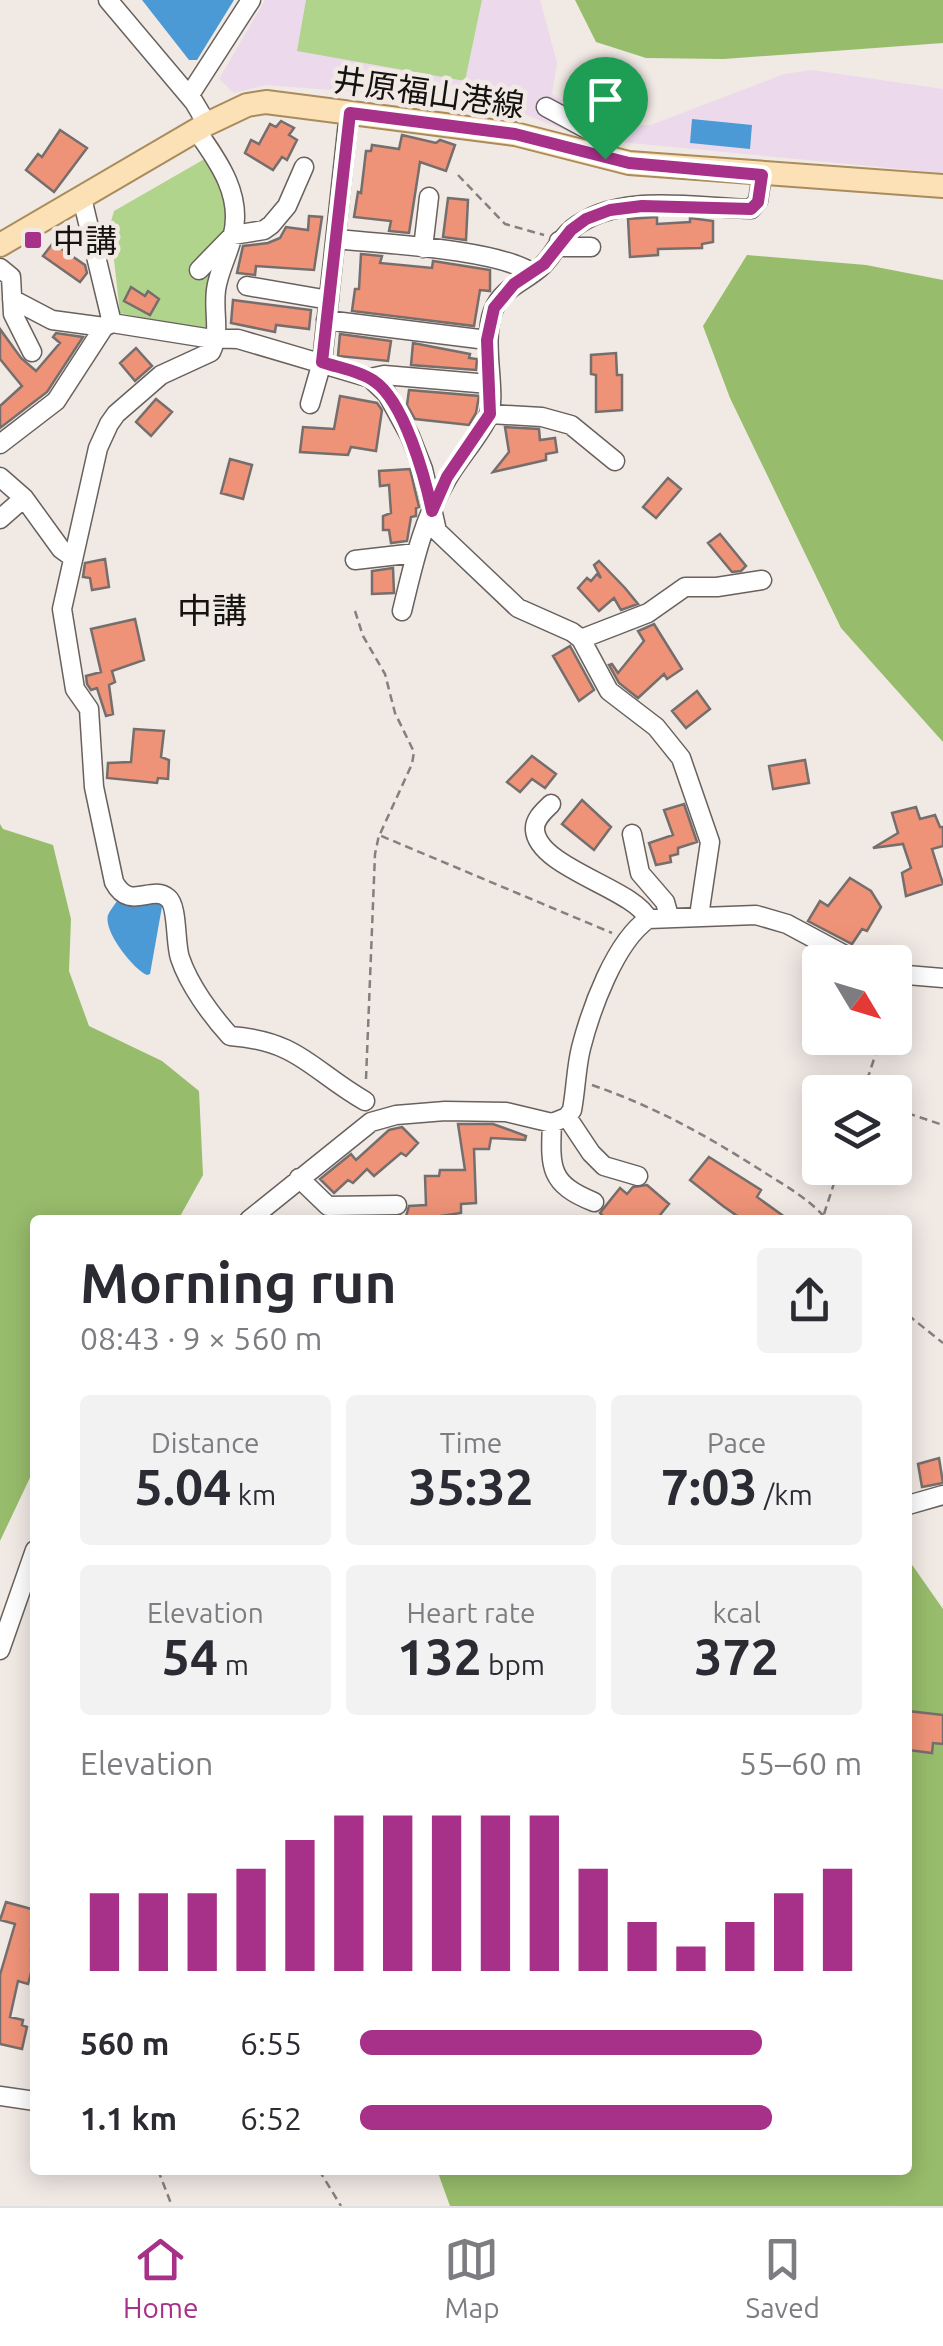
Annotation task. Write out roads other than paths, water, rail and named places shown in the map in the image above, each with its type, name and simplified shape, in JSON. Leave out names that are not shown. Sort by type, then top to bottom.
[{"type":"main road","name":"井原福山港線","points":[[0,245],[201,127],[247,105],[266,102],[515,134],[629,163],[943,186]]},
{"type":"street","points":[[108,0],[189,96],[233,194],[237,218],[216,290],[218,338],[211,352],[162,375],[116,414],[98,448],[62,609],[75,689],[89,709],[94,786],[114,882],[120,893],[128,896],[169,898],[178,956],[217,1022],[230,1036],[286,1047],[365,1101]]},
{"type":"street","points":[[189,96],[251,0]]},
{"type":"street","points":[[546,107],[596,134],[594,156]]},
{"type":"street","points":[[310,404],[322,362],[350,113]]},
{"type":"street","points":[[199,270],[234,235],[264,230],[270,225],[287,206],[304,167]]},
{"type":"street","points":[[402,611],[416,553],[447,477],[490,414],[487,340],[498,302],[514,284],[544,264],[559,241],[586,219],[610,210],[642,206],[751,209],[758,202],[762,175]]},
{"type":"street","points":[[423,248],[429,197]]},
{"type":"street","points":[[0,444],[60,396],[108,325],[82,198]]},
{"type":"street","points":[[336,238],[518,263],[532,273]]},
{"type":"street","points":[[559,241],[564,247],[590,248]]},
{"type":"street","points":[[0,268],[11,278],[13,314],[32,352]]},
{"type":"street","points":[[247,286],[330,300]]},
{"type":"street","points":[[12,299],[52,320],[238,338],[370,378],[387,394],[410,436],[423,469],[437,531],[518,608],[572,632],[581,640],[609,690],[656,727],[681,758],[710,842],[699,916]]},
{"type":"street","points":[[326,320],[487,340]]},
{"type":"street","points":[[370,378],[374,374],[489,384]]},
{"type":"street","points":[[490,414],[542,417],[570,426],[615,461]]},
{"type":"street","points":[[0,477],[24,498],[61,549],[72,556]]},
{"type":"street","points":[[0,519],[24,498]]},
{"type":"street","points":[[356,560],[416,553]]},
{"type":"street","points":[[581,640],[648,613],[685,587],[762,580]]},
{"type":"street","points":[[551,804],[536,820],[535,832],[540,841],[586,879],[644,908],[648,919]]},
{"type":"street","points":[[632,834],[640,872],[665,902],[669,916]]},
{"type":"street","points":[[594,1202],[572,1194],[556,1180],[550,1157],[560,1120],[578,1081],[588,1023],[635,928],[648,919],[669,916],[756,915],[773,918],[825,945]]},
{"type":"street","points":[[912,975],[943,978]]},
{"type":"street","points":[[255,1215],[370,1122],[396,1115],[506,1112],[560,1120],[604,1166],[638,1176]]},
{"type":"street","points":[[299,1178],[328,1206],[397,1205]]},
{"type":"street","points":[[912,1504],[943,1495]]},
{"type":"street","points":[[0,1650],[30,1566]]},
{"type":"street","points":[[0,2096],[30,2100]]},
{"type":"water","points":[[142,0],[234,0],[197,60],[189,60]]},
{"type":"water","points":[[692,119],[752,125],[750,149],[690,143]]},
{"type":"water","points":[[117,901],[163,901],[150,974],[127,958],[114,939],[108,915]]},
{"type":"place","name":"中講","points":[[33,240]]},
{"type":"district","name":"中講","points":[[212,610]]}]
